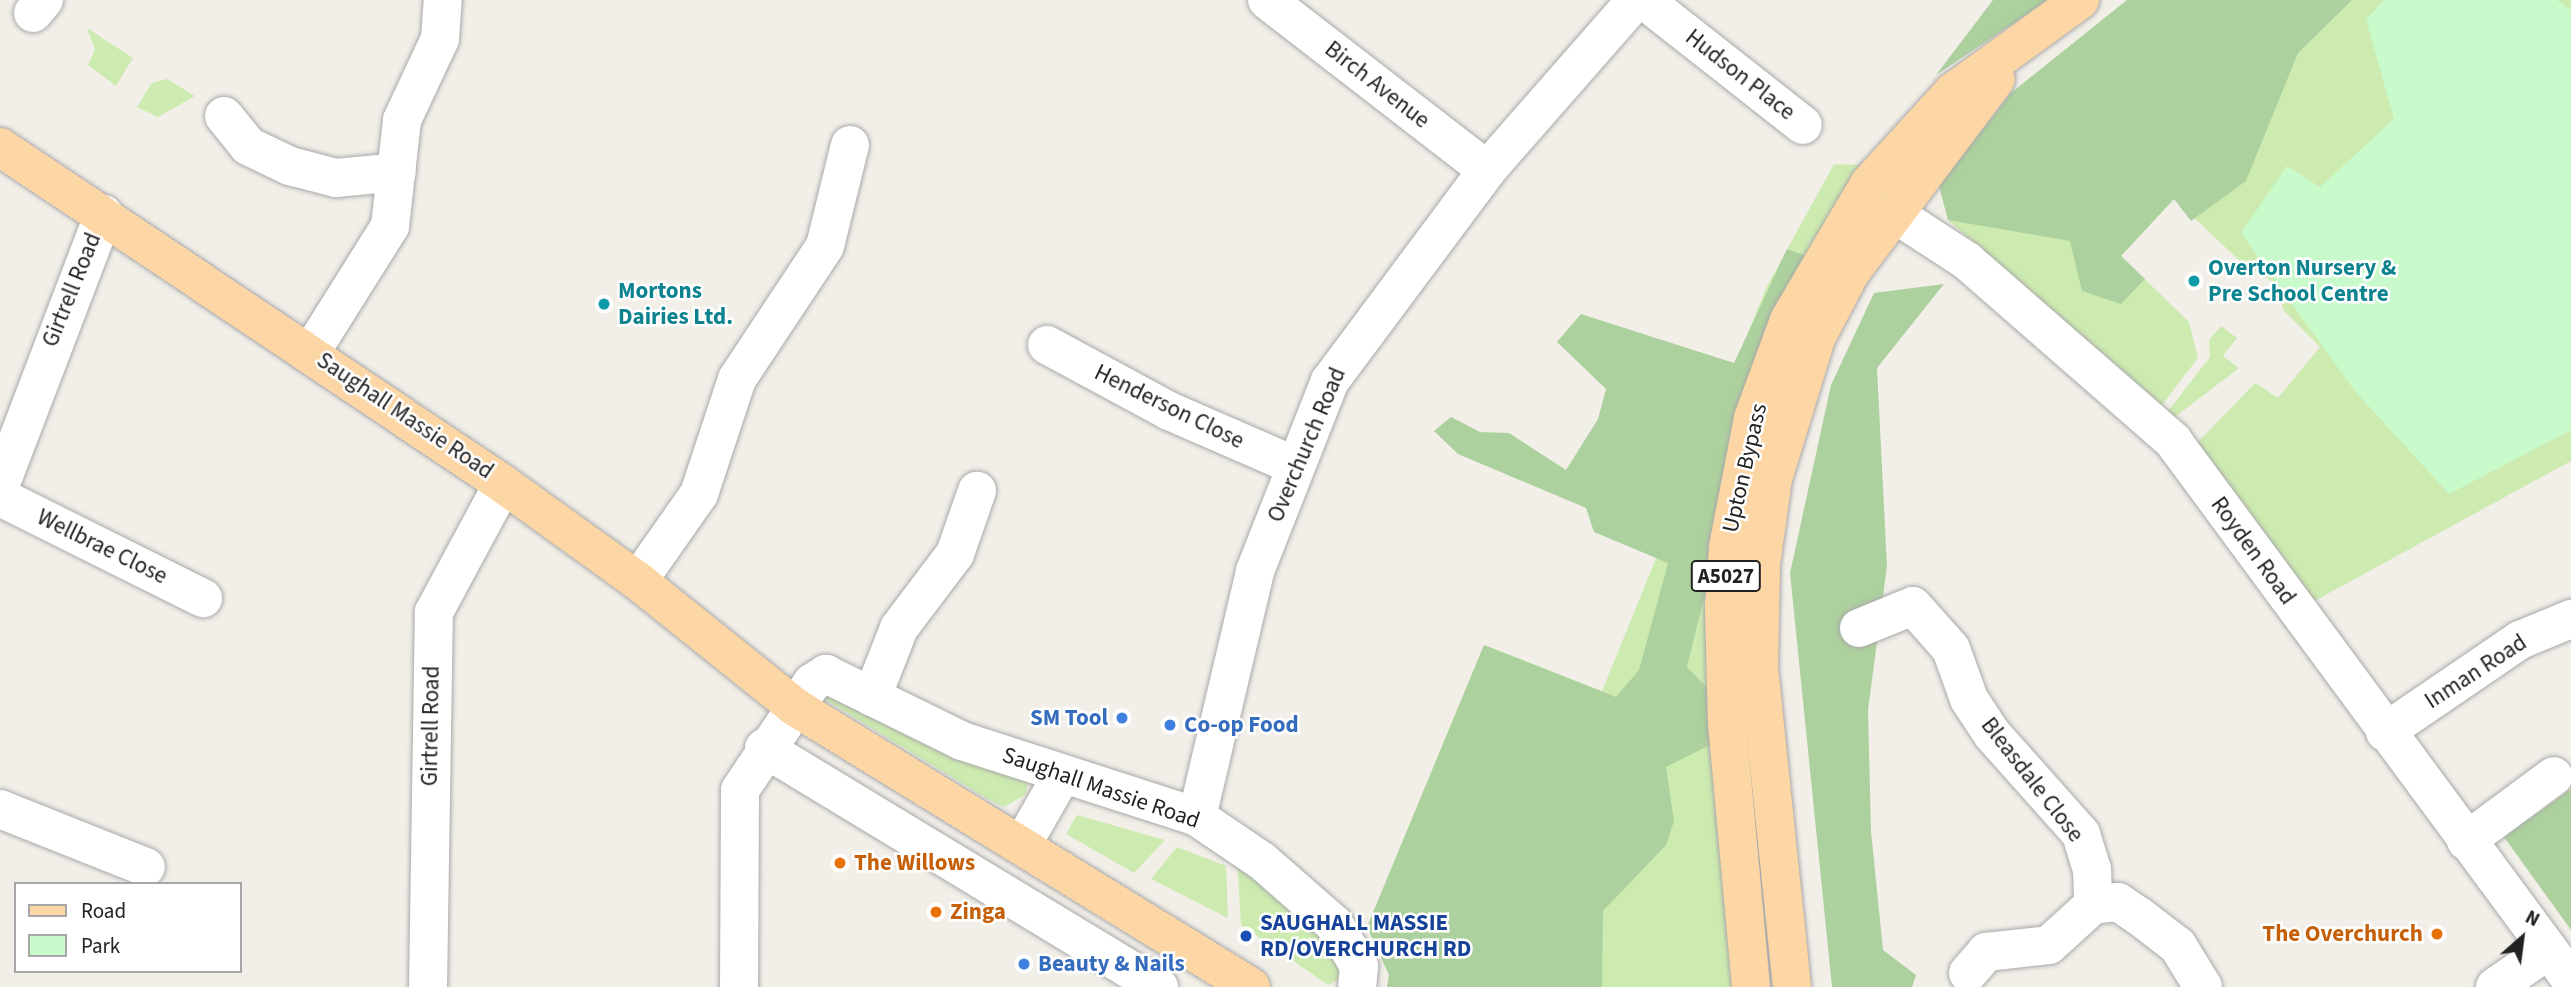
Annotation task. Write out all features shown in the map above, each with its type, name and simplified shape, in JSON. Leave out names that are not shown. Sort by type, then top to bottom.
[{"type":"main road","name":"Upton Bypass","points":[[1751,987],[1727,724],[1728,547],[1753,418],[1789,320],[1876,203],[1953,92],[2080,0]]},
{"type":"main road","name":"Saughall Massie Road","points":[[0,147],[311,352],[503,484],[638,581],[795,707],[1251,987]]},
{"type":"main road","name":"Upton Bypass","points":[[1792,987],[1778,884],[1759,670],[1762,565],[1773,479],[1816,338],[1876,203]]},
{"type":"main road","points":[[1778,884],[1780,987]]},
{"type":"street","points":[[311,352],[390,226],[402,120],[440,39],[443,0]]},
{"type":"street","name":"Birch Avenue","points":[[1267,0],[1487,170]]},
{"type":"street","name":"Overchurch Road","points":[[1198,817],[1255,571],[1293,465],[1352,344],[1487,170],[1636,0]]},
{"type":"street","name":"Hudson Place","points":[[1644,0],[1803,125]]},
{"type":"street","points":[[224,116],[248,146],[290,166],[335,178],[397,172]]},
{"type":"street","points":[[638,581],[699,494],[737,379],[825,246],[850,145]]},
{"type":"street","name":"Royden Road","points":[[1876,203],[1967,261],[2172,441],[2546,952],[2571,980]]},
{"type":"street","name":"Girtrell Road","points":[[0,486],[104,214]]},
{"type":"street","name":"Henderson Close","points":[[1047,345],[1169,411],[1293,465]]},
{"type":"street","name":"Girtrell Road","points":[[428,987],[434,611],[503,484]]},
{"type":"street","points":[[872,697],[899,628],[955,554],[977,491]]},
{"type":"street","name":"Wellbrae Close","points":[[0,497],[203,598]]},
{"type":"street","name":"Bleasdale Close","points":[[1859,628],[1913,606],[1951,649],[1969,699],[1992,734],[2081,834],[2092,869],[2094,905]]},
{"type":"street","name":"Inman Road","points":[[2385,732],[2520,640],[2571,619]]},
{"type":"street","name":"Saughall Massie Road","points":[[795,707],[826,674],[962,741],[1198,817],[1262,861],[1334,924],[1359,965],[1357,987]]},
{"type":"street","points":[[739,987],[740,790],[764,748],[795,707]]},
{"type":"street","points":[[764,748],[1159,987]]},
{"type":"street","points":[[1022,845],[1062,775]]},
{"type":"street","points":[[2466,841],[2554,776]]},
{"type":"street","points":[[0,809],[146,867]]},
{"type":"street","points":[[1968,973],[1986,952],[2049,945],[2094,905],[2118,902],[2178,946],[2203,987]]},
{"type":"street","points":[[2495,987],[2546,952]]},
{"type":"green space","points":[[1993,0],[2048,0],[1936,75]]},
{"type":"green space","points":[[2127,0],[2571,0],[2571,461],[2309,604],[2196,444],[2255,383],[2278,398],[2320,347],[2284,311],[2276,284],[2242,263],[2174,199],[2121,256],[2189,322],[2198,358],[2162,405],[1948,220],[1939,186],[2011,93]]},
{"type":"green space","points":[[2127,0],[2352,0],[2298,53],[2246,181],[2191,221],[2174,199],[2121,256],[2145,279],[2121,304],[2082,291],[2070,241],[1948,220],[1939,186],[2011,93]]},
{"type":"green space","points":[[2384,0],[2557,0],[2571,10],[2571,430],[2449,494],[2354,390],[2241,233],[2287,166],[2320,187],[2394,119],[2366,20]]},
{"type":"green space","points":[[87,28],[133,58],[116,86],[88,65],[95,50]]},
{"type":"green space","points":[[167,79],[195,96],[158,117],[137,107],[152,83]]},
{"type":"green space","points":[[1834,164],[1863,165],[1767,341],[1740,987],[1387,987],[1389,975],[1367,927],[1484,645],[1602,691],[1767,286]]},
{"type":"green space","points":[[1787,249],[1806,256],[1728,500],[1687,667],[1709,690],[1718,741],[1666,767],[1674,821],[1666,845],[1603,911],[1602,987],[1387,987],[1389,975],[1367,927],[1484,645],[1616,697],[1639,670],[1668,563],[1594,532],[1586,508],[1458,454],[1434,431],[1451,417],[1480,432],[1509,433],[1566,470],[1598,419],[1606,389],[1557,342],[1581,314],[1734,363]]},
{"type":"green space","points":[[1944,284],[1877,368],[1887,566],[1868,710],[1871,831],[1883,950],[1916,975],[1912,987],[1832,987],[1790,573],[1831,385],[1874,293]]},
{"type":"green space","points":[[2221,326],[2237,338],[2223,356],[2239,368],[2175,417],[2168,411],[2210,357],[2209,340]]},
{"type":"green space","points":[[826,688],[1028,783],[1025,795],[1004,807],[989,800],[821,697]]},
{"type":"green space","points":[[2571,789],[2571,930],[2504,837]]},
{"type":"green space","points":[[1077,815],[1165,840],[1134,873],[1066,834]]},
{"type":"green space","points":[[1177,847],[1226,866],[1228,918],[1151,879]]},
{"type":"green space","points":[[1237,861],[1332,946],[1341,978],[1328,985],[1241,925]]},
{"type":"place","name":"Overton Nursery & Pre School Centre","points":[[2194,281]]},
{"type":"place","name":"Mortons Dairies Ltd.","points":[[604,304]]},
{"type":"place","name":"SM Tool","points":[[1122,718]]},
{"type":"place","name":"Co-op Food","points":[[1170,725]]},
{"type":"place","name":"The Willows","points":[[840,863]]},
{"type":"place","name":"Zinga","points":[[936,912]]},
{"type":"place","name":"The Overchurch","points":[[2437,934]]},
{"type":"place","name":"SAUGHALL MASSIE RD/OVERCHURCH RD","points":[[1246,936]]},
{"type":"place","name":"Beauty & Nails","points":[[1024,964]]}]
